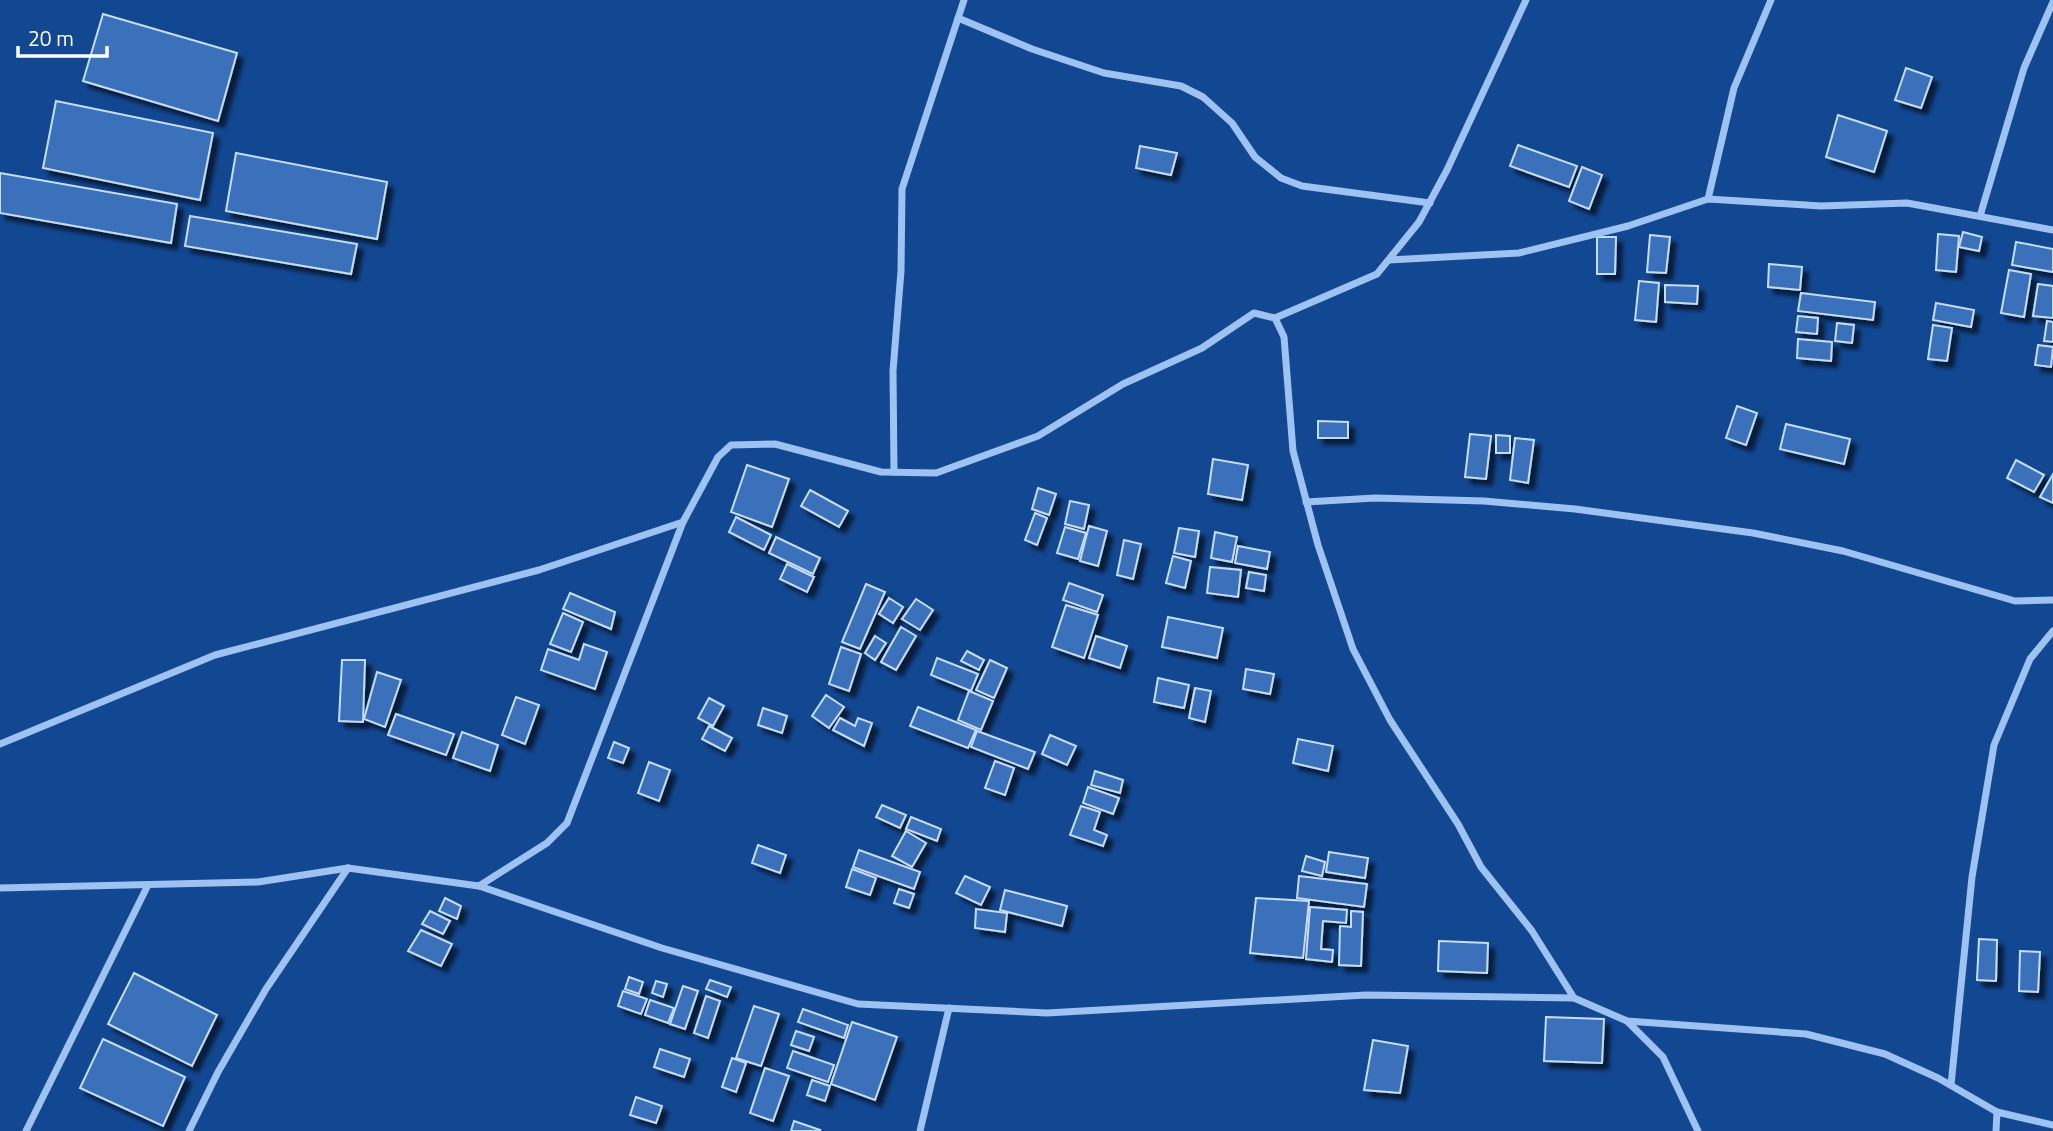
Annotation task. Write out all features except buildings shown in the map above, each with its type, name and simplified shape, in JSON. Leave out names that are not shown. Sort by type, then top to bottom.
[{"type":"street","points":[[894,472],[893,371],[901,271],[902,189],[964,0]]},
{"type":"street","points":[[479,886],[547,843],[567,823],[683,522],[718,457],[731,445],[775,443],[881,472],[936,472],[1038,436],[1123,384],[1202,348],[1254,313],[1275,318],[1377,274],[1419,222],[1430,203],[1526,0]]},
{"type":"street","points":[[1708,199],[1734,89],[1771,0]]},
{"type":"street","points":[[1980,216],[2024,68],[2053,2]]},
{"type":"street","points":[[958,18],[1032,49],[1104,73],[1181,86],[1192,91],[1203,97],[1232,123],[1255,157],[1281,178],[1302,186],[1430,203]]},
{"type":"street","points":[[1389,260],[1519,253],[1628,226],[1708,199],[1821,206],[1907,203],[2053,230]]},
{"type":"street","points":[[1275,318],[1284,337],[1293,451],[1306,502],[1353,649],[1390,720],[1458,824],[1481,867],[1532,931],[1574,998]]},
{"type":"street","points":[[1306,502],[1375,498],[1484,500],[1575,509],[1753,533],[1843,551],[2015,601],[2053,600]]},
{"type":"street","points":[[0,744],[215,655],[539,570],[683,522]]},
{"type":"street","points":[[1951,1085],[1972,877],[1994,745],[2030,659],[2053,631]]},
{"type":"street","points":[[189,1131],[265,989],[348,868]]},
{"type":"street","points":[[0,888],[258,882],[348,868],[479,886],[662,948],[858,1004],[1046,1013],[1366,995],[1574,998],[1627,1021],[1807,1034],[1885,1054],[1951,1085],[1997,1112],[2053,1125]]},
{"type":"street","points":[[26,1131],[148,885]]},
{"type":"street","points":[[920,1131],[949,1008]]},
{"type":"street","points":[[1627,1021],[1663,1057],[1698,1131]]},
{"type":"street","points":[[1996,1131],[1997,1112]]}]
